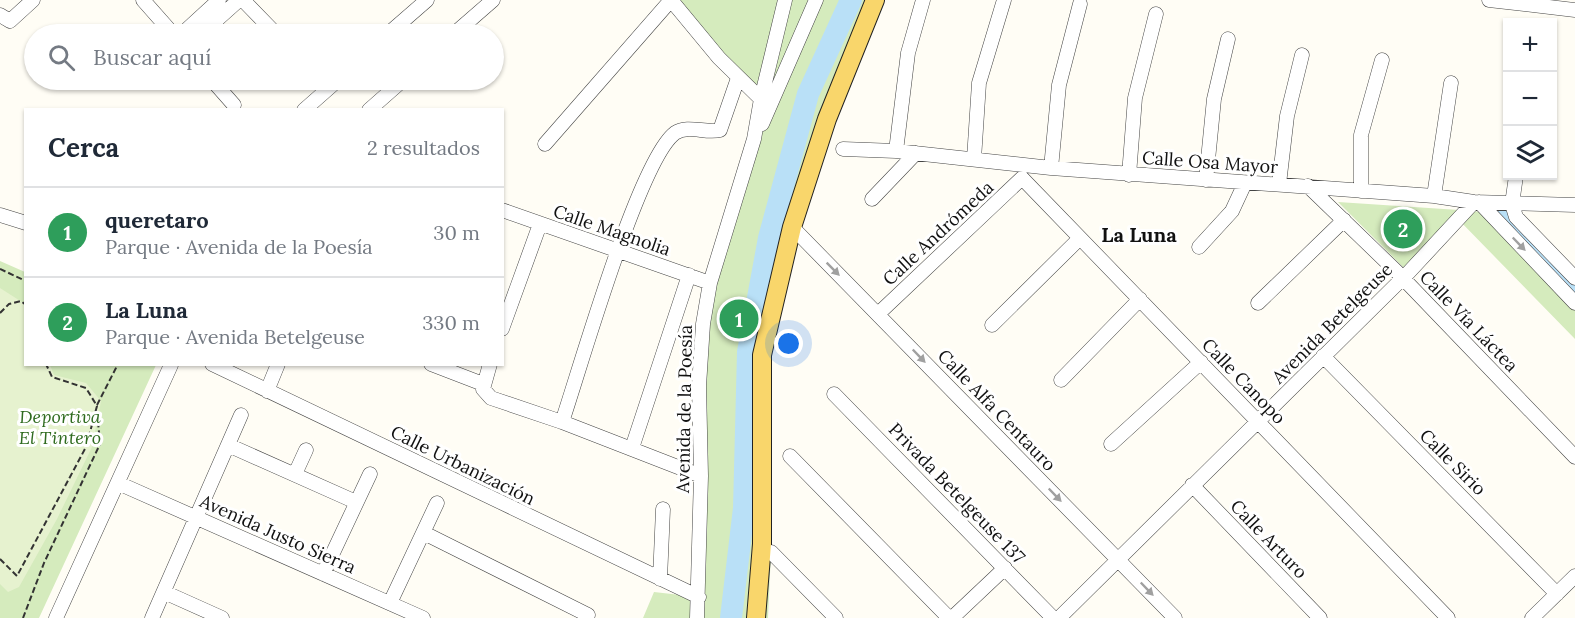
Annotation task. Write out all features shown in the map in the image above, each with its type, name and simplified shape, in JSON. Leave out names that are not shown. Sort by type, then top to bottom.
[{"type":"main road","points":[[756,618],[762,544],[760,376],[779,273],[827,118],[875,0]]},
{"type":"street","points":[[0,15],[10,21],[33,0]]},
{"type":"street","points":[[143,0],[164,24]]},
{"type":"street","points":[[193,24],[219,0]]},
{"type":"street","points":[[212,24],[238,0]]},
{"type":"street","points":[[243,0],[266,24]]},
{"type":"street","points":[[399,24],[427,0]]},
{"type":"street","points":[[465,24],[493,0]]},
{"type":"street","points":[[545,144],[671,0],[738,78],[765,103]]},
{"type":"street","points":[[765,103],[785,0]]},
{"type":"street","points":[[765,103],[816,0]]},
{"type":"street","points":[[896,151],[908,52],[923,0]]},
{"type":"street","points":[[974,159],[979,83],[1004,0]]},
{"type":"street","points":[[1490,0],[1575,10]]},
{"type":"street","points":[[1051,168],[1059,85],[1080,4]]},
{"type":"street","points":[[1129,175],[1135,98],[1156,14]]},
{"type":"street","points":[[1206,180],[1214,99],[1228,39]]},
{"type":"street","points":[[1279,184],[1287,116],[1302,55]]},
{"type":"street","points":[[1361,191],[1361,135],[1382,60]]},
{"type":"street","points":[[562,422],[618,251],[648,175],[666,143],[683,129],[720,130],[738,78]]},
{"type":"street","points":[[1434,196],[1451,83]]},
{"type":"street","points":[[221,90],[234,105]]},
{"type":"street","points":[[306,108],[322,90]]},
{"type":"street","points":[[371,108],[392,90]]},
{"type":"street","name":"Avenida de la Poesía","points":[[697,618],[701,476],[699,386],[703,324],[710,283],[765,103]]},
{"type":"street","name":"Calle Osa Mayor","points":[[843,149],[896,151],[974,159],[1024,172],[1051,168],[1434,196],[1476,202],[1575,205]]},
{"type":"street","points":[[872,199],[916,153]]},
{"type":"street","name":"Calle Canopo","points":[[1024,172],[1080,238],[1448,618]]},
{"type":"street","name":"Calle Andrómeda","points":[[878,314],[1024,172]]},
{"type":"street","points":[[1515,180],[1512,204],[1516,217],[1575,278]]},
{"type":"street","points":[[1199,247],[1232,211],[1245,183]]},
{"type":"street","name":"Calle Vía Láctea","points":[[1308,186],[1403,278],[1575,457]]},
{"type":"street","points":[[1476,202],[1575,303]]},
{"type":"street","name":"Avenida Betelgeuse","points":[[1059,618],[1403,278],[1476,202]]},
{"type":"street","name":"Calle Magnolia","points":[[504,211],[710,283]]},
{"type":"street","points":[[0,215],[24,222]]},
{"type":"street","points":[[1258,303],[1344,220]]},
{"type":"street","points":[[504,323],[540,224]]},
{"type":"street","name":"Calle Alfa Centauro","points":[[792,227],[1175,618]]},
{"type":"street","points":[[992,325],[1080,238]]},
{"type":"street","points":[[632,448],[689,275]]},
{"type":"street","points":[[1061,380],[1140,299]]},
{"type":"street","name":"Calle Sirio","points":[[1323,356],[1557,594]]},
{"type":"street","points":[[1111,444],[1201,362]]},
{"type":"street","points":[[56,618],[171,366]]},
{"type":"street","name":"Calle Urbanización","points":[[216,366],[699,597]]},
{"type":"street","points":[[267,391],[277,366]]},
{"type":"street","points":[[436,366],[483,384]]},
{"type":"street","points":[[489,366],[483,384],[486,394],[491,398],[632,448],[701,476]]},
{"type":"street","name":"Privada Betelgeuse 137","points":[[834,394],[1053,618]]},
{"type":"street","points":[[152,618],[241,415]]},
{"type":"street","points":[[228,444],[356,501]]},
{"type":"street","points":[[295,474],[306,450]]},
{"type":"street","points":[[790,456],[951,618],[1005,568]]},
{"type":"street","points":[[323,574],[370,474]]},
{"type":"street","name":"Avenida Justo Sierra","points":[[118,483],[423,618]]},
{"type":"street","name":"Calle Arturo","points":[[1192,485],[1320,618]]},
{"type":"street","points":[[390,603],[437,503]]},
{"type":"street","points":[[660,579],[663,509]]},
{"type":"street","points":[[424,533],[587,616]]},
{"type":"street","points":[[771,552],[836,618]]},
{"type":"street","points":[[1532,618],[1575,576]]},
{"type":"street","points":[[164,592],[222,618]]},
{"type":"path","points":[[1,271],[24,280]]},
{"type":"path","points":[[0,313],[9,304],[24,303]]},
{"type":"path","points":[[23,618],[44,562],[100,444],[97,406],[86,388],[52,377],[47,366]]},
{"type":"path","points":[[0,559],[17,576],[86,447],[97,406],[117,366]]},
{"type":"green space","points":[[675,0],[875,0],[827,119],[762,355],[771,552],[768,618],[643,618],[654,592],[698,597],[700,420],[710,283],[761,99]]},
{"type":"green space","points":[[1338,202],[1474,211],[1509,218],[1575,282],[1575,339],[1455,216],[1404,268]]},
{"type":"green space","name":"Deportiva El Tintero","points":[[0,261],[24,272],[24,366],[156,366],[39,618],[0,618]]},
{"type":"green space","name":"Deportiva El Tintero","points":[[0,288],[24,303],[24,366],[50,366],[54,375],[86,383],[101,401],[92,447],[57,519],[19,587],[8,592],[0,584]]},
{"type":"waterway","points":[[731,618],[744,508],[748,352],[769,238],[808,94],[851,0]]},
{"type":"waterway","name":"La Luna","points":[[1506,218],[1575,288]]},
{"type":"place","name":"La Luna","points":[[1403,229]]},
{"type":"place","name":"queretaro","points":[[739,319]]},
{"type":"district","name":"La Luna","points":[[1139,234]]}]
